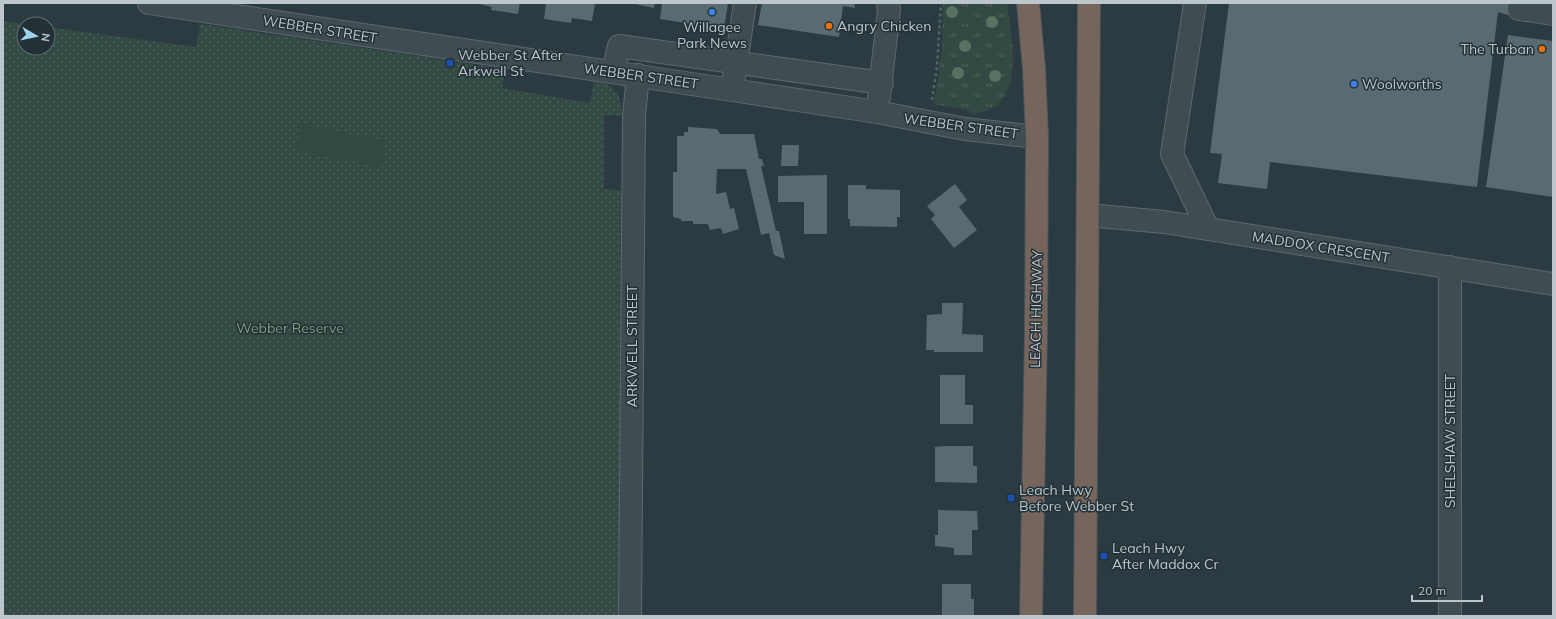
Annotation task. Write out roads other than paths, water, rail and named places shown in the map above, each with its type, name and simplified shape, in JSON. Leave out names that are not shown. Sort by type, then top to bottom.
[{"type":"highway","name":"LEACH HIGHWAY","points":[[1028,3],[1034,68],[1037,137],[1036,317],[1031,616]]},
{"type":"highway","points":[[1085,616],[1089,3]]},
{"type":"street","name":"WEBBER STREET","points":[[149,3],[638,75],[877,112],[965,129],[1037,137]]},
{"type":"street","points":[[732,90],[745,3]]},
{"type":"street","points":[[877,112],[882,83],[889,10],[888,3]]},
{"type":"street","points":[[1195,3],[1172,154],[1208,229]]},
{"type":"street","points":[[1520,3],[1519,9],[1553,14]]},
{"type":"street","points":[[613,72],[619,46],[882,83]]},
{"type":"street","name":"ARKWELL STREET","points":[[630,616],[634,116],[638,75]]},
{"type":"street","name":"MADDOX CRESCENT","points":[[1088,215],[1164,222],[1553,284]]},
{"type":"street","name":"SHELSHAW STREET","points":[[1450,267],[1450,616]]},
{"type":"place","name":"Willagee Park News","points":[[712,12]]},
{"type":"place","name":"Angry Chicken","points":[[829,26]]},
{"type":"place","name":"The Turban","points":[[1542,49]]},
{"type":"place","name":"Webber St After Arkwell St","points":[[450,63]]},
{"type":"place","name":"Woolworths","points":[[1354,84]]},
{"type":"place","name":"Leach Hwy Before Webber St","points":[[1011,498]]},
{"type":"place","name":"Leach Hwy After Maddox Cr","points":[[1104,556]]},
{"type":"park label","name":"Webber Reserve","points":[[290,328]]}]
